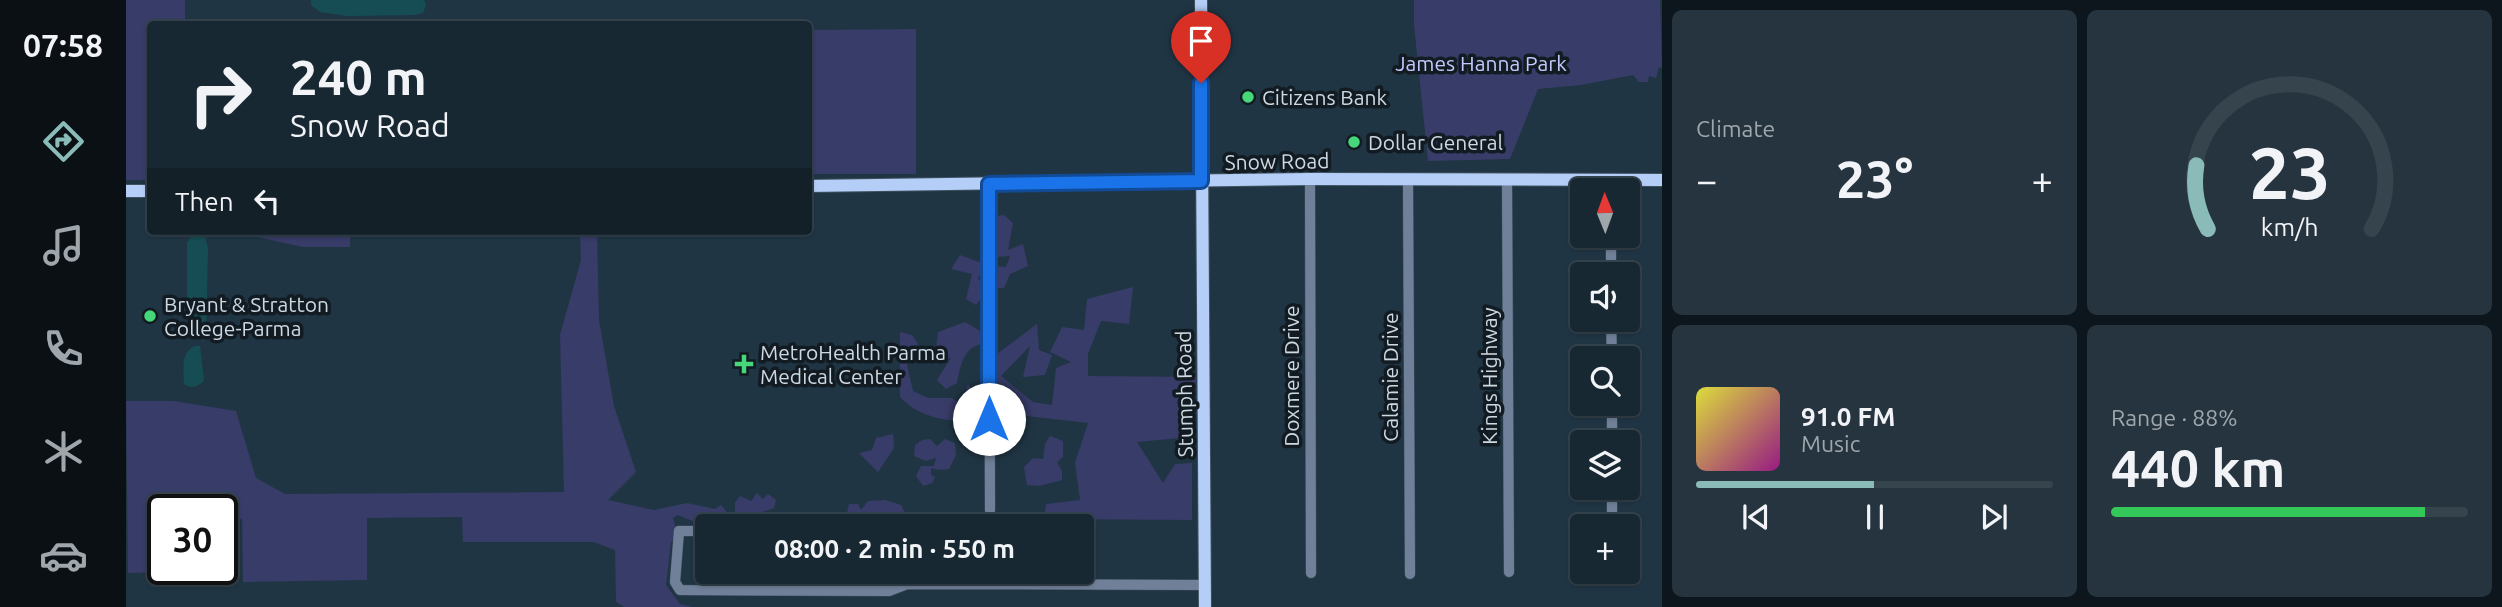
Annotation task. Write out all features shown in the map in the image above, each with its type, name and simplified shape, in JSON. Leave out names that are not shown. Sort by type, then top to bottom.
[{"type":"main road","name":"Stumph Road","points":[[1201,0],[1205,607]]},
{"type":"main road","name":"Snow Road","points":[[812,186],[1310,179],[1507,180],[1570,184]]},
{"type":"main road","name":"Snow Road","points":[[1640,183],[1662,180]]},
{"type":"main road","points":[[126,191],[147,191]]},
{"type":"street","name":"Doxmere Drive","points":[[1310,179],[1311,573]]},
{"type":"street","name":"Calamie Drive","points":[[1408,180],[1410,574]]},
{"type":"street","name":"Kings Highway","points":[[1507,180],[1509,572]]},
{"type":"street","points":[[989,184],[990,510]]},
{"type":"street","points":[[695,531],[679,531],[675,582],[680,590],[889,591],[906,584]]},
{"type":"street","points":[[1094,584],[1205,584]]},
{"type":"green space","points":[[126,0],[185,0],[185,21],[147,21],[147,180],[126,180]]},
{"type":"green space","name":"James Hanna Park","points":[[1414,0],[1660,0],[1662,68],[1659,67],[1656,78],[1649,76],[1648,82],[1639,82],[1633,75],[1581,85],[1538,89],[1510,159],[1428,161],[1414,25]]},
{"type":"green space","points":[[916,29],[916,174],[812,174],[812,30]]},
{"type":"green space","points":[[1004,215],[1013,223],[1008,250],[1023,244],[1028,266],[1010,274],[1004,288],[994,288],[995,266],[1006,267],[1010,256],[995,257],[995,216]]},
{"type":"green space","points":[[248,235],[350,235],[350,247],[303,247]]},
{"type":"green space","points":[[580,235],[597,235],[599,320],[614,406],[636,472],[608,500],[654,510],[687,503],[715,509],[721,505],[727,512],[735,512],[735,503],[740,496],[751,501],[757,493],[763,499],[768,494],[776,500],[774,508],[758,514],[695,514],[695,521],[678,515],[673,518],[677,532],[671,543],[666,585],[680,604],[692,607],[624,607],[616,602],[615,550],[594,542],[463,542],[462,517],[367,518],[367,580],[243,582],[242,519],[238,519],[238,494],[147,494],[147,573],[128,573],[126,401],[174,401],[236,411],[256,478],[285,494],[564,492],[560,335],[581,260]]},
{"type":"green space","points":[[960,255],[987,265],[978,278],[987,291],[976,305],[966,299],[972,274],[951,269]]},
{"type":"green space","points":[[1133,287],[1129,324],[1101,321],[1088,354],[1088,376],[1196,377],[1191,437],[1137,442],[1163,483],[1175,464],[1192,463],[1192,520],[1094,519],[1094,514],[1045,514],[1046,504],[1080,500],[1075,463],[1088,423],[992,412],[993,357],[1037,324],[1039,350],[1052,355],[1045,375],[1023,377],[1030,346],[1001,376],[1033,402],[1052,405],[1056,368],[1071,362],[1050,352],[1062,327],[1084,330],[1087,299]]},
{"type":"green space","points":[[965,322],[980,331],[981,344],[966,354],[957,383],[946,389],[937,380],[951,358],[925,362],[924,352],[936,350],[938,332]]},
{"type":"green space","points":[[900,332],[912,335],[918,344],[905,356],[913,391],[928,398],[952,398],[970,411],[977,403],[964,396],[968,384],[988,409],[983,422],[949,420],[928,415],[900,397]]},
{"type":"green space","points":[[893,434],[894,448],[878,472],[859,453],[872,450],[876,438]]},
{"type":"green space","points":[[1050,436],[1063,441],[1063,457],[1057,462],[1062,471],[1062,480],[1039,486],[1027,485],[1024,467],[1033,458],[1043,459],[1045,444]]},
{"type":"green space","points":[[930,439],[937,446],[945,439],[955,443],[956,455],[949,469],[931,468],[931,475],[935,477],[932,483],[923,486],[916,476],[921,466],[934,466],[936,458],[926,461],[914,456],[915,445]]},
{"type":"green space","points":[[885,500],[901,505],[906,514],[847,513],[849,504],[858,504],[861,510],[868,501]]},
{"type":"shaded area","points":[[311,0],[424,0],[426,5],[423,13],[415,15],[347,16],[320,12],[311,5]]},
{"type":"shaded area","points":[[192,235],[202,235],[205,236],[208,248],[206,332],[200,336],[190,332],[187,326],[187,243]]},
{"type":"shaded area","points":[[195,346],[200,346],[204,381],[192,387],[184,384],[184,362],[187,353]]},
{"type":"place","name":"Citizens Bank","points":[[1248,97]]},
{"type":"place","name":"Dollar General","points":[[1354,142]]},
{"type":"place","name":"Bryant & Stratton College-Parma","points":[[150,316]]},
{"type":"place","name":"MetroHealth Parma Medical Center","points":[[744,364]]},
{"type":"route","points":[[989,419],[989,184],[1201,181],[1201,83]]}]
